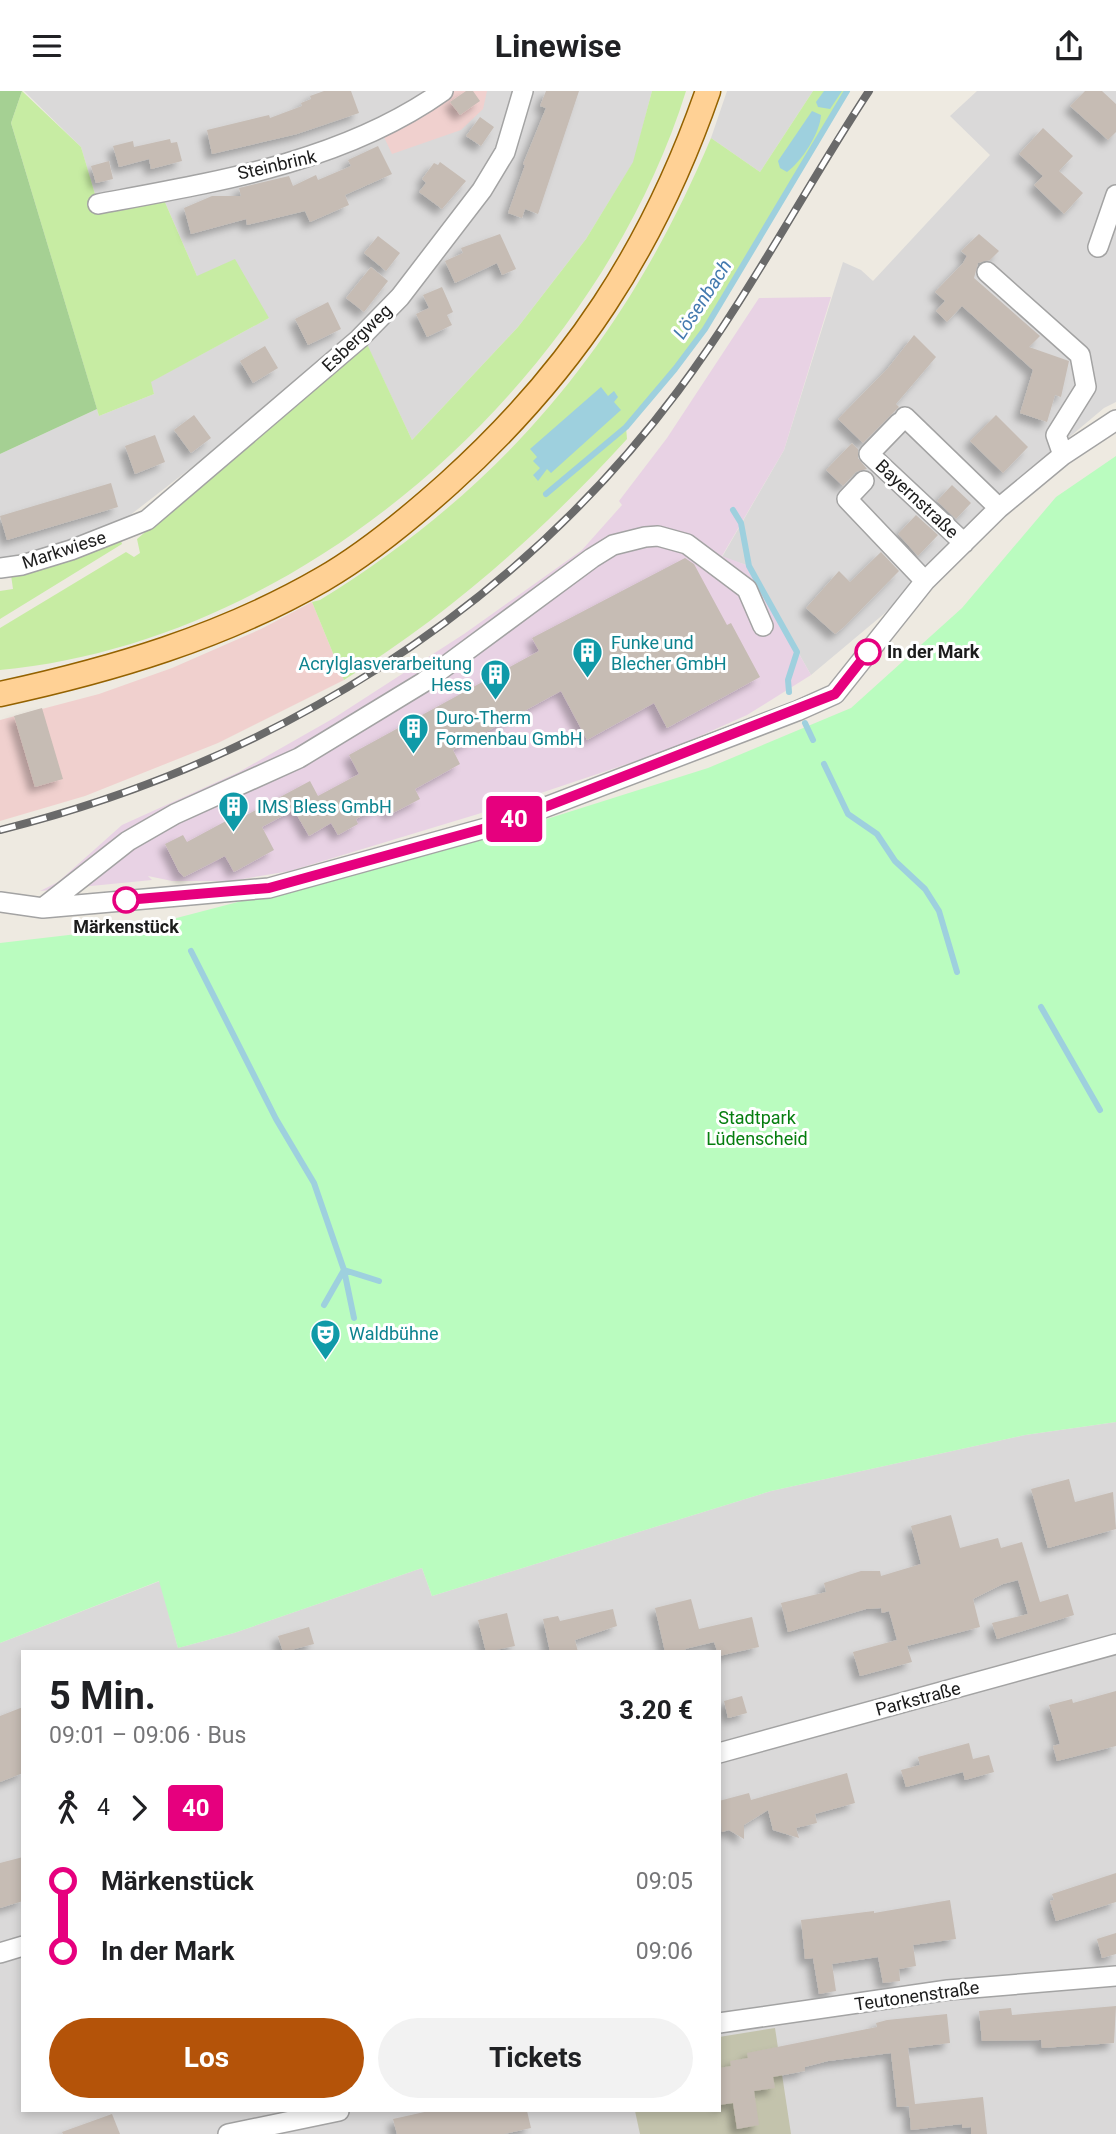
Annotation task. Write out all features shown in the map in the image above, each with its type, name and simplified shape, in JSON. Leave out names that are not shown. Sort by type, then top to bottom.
[{"type":"main road","points":[[0,694],[110,668],[233,622],[322,579],[426,504],[492,445],[526,408],[603,310],[640,248],[696,127],[708,91]]},
{"type":"street","name":"Steinbrink","points":[[98,204],[322,154],[389,126],[443,91]]},
{"type":"street","name":"Esbergweg","points":[[126,528],[147,520],[201,476],[359,339],[390,307],[482,190],[505,152],[523,91]]},
{"type":"street","points":[[1098,247],[1116,195]]},
{"type":"street","points":[[987,272],[1080,355],[1086,387],[1056,435],[1063,455]]},
{"type":"street","name":"Bayernstraße","points":[[964,544],[870,454],[902,420],[999,508]]},
{"type":"street","name":"Bayernstraße","points":[[0,902],[43,908],[269,888],[504,823],[835,694],[926,581],[999,508],[1063,455],[1116,420]]},
{"type":"street","name":"Bayernstraße","points":[[863,481],[847,499],[926,581]]},
{"type":"street","name":"Markwiese","points":[[0,568],[71,550],[126,528]]},
{"type":"street","points":[[43,908],[128,841],[175,814],[299,758],[424,682],[592,558],[625,541],[658,536],[687,544],[703,553],[747,589],[763,626]]},
{"type":"street","name":"Parkstraße","points":[[721,1752],[1116,1644]]},
{"type":"street","points":[[0,1953],[21,1947]]},
{"type":"street","name":"Teutonenstraße","points":[[721,2024],[948,1990],[1116,1976]]},
{"type":"street","points":[[228,2134],[335,2112]]},
{"type":"shaded area","points":[[24,91],[652,91],[634,161],[586,239],[518,327],[412,440],[359,328],[245,426],[129,516],[68,542],[0,559],[0,454],[97,409],[99,416],[154,394],[150,382],[269,318],[197,276],[164,200],[100,211],[81,147]]},
{"type":"shaded area","points":[[454,91],[487,91],[483,109],[461,130],[392,154],[384,137],[425,113]]},
{"type":"shaded area","points":[[727,91],[813,91],[760,172],[711,138]]},
{"type":"shaded area","points":[[977,91],[1116,91],[1116,402],[1104,408],[984,509],[885,613],[811,675],[749,566],[722,557],[784,450],[843,262],[861,270],[873,281],[990,155],[950,116]]},
{"type":"shaded area","points":[[831,297],[784,450],[722,556],[749,566],[811,675],[747,715],[669,750],[478,814],[290,871],[231,881],[172,881],[148,876],[152,880],[40,891],[58,882],[122,825],[239,772],[334,718],[464,634],[582,550],[622,505],[619,501],[667,438],[759,298]]},
{"type":"shaded area","points":[[312,602],[344,680],[218,743],[85,796],[0,821],[0,720],[99,694],[172,668],[261,629]]},
{"type":"shaded area","points":[[1116,1422],[1116,2134],[0,2134],[0,1643],[160,1581],[178,1648],[234,1633],[422,1568],[432,1596],[771,1491],[1025,1435]]},
{"type":"shaded area","points":[[775,2028],[791,2134],[640,2134],[635,2112],[721,2112],[721,2037]]},
{"type":"green space","points":[[0,91],[22,91],[11,123],[97,409],[0,454]]},
{"type":"green space","points":[[22,91],[81,147],[100,211],[164,200],[197,276],[235,259],[269,318],[151,382],[154,394],[99,416],[11,123]]},
{"type":"green space","points":[[652,91],[686,91],[643,197],[584,299],[510,393],[424,478],[328,550],[224,608],[114,649],[0,670],[0,628],[126,552],[134,557],[140,553],[137,539],[367,344],[412,440],[518,327],[586,239],[633,162]]},
{"type":"green space","points":[[813,91],[847,91],[717,307],[659,389],[626,427],[627,439],[562,506],[494,569],[421,627],[344,680],[312,602],[320,600],[387,555],[448,508],[503,456],[554,401],[599,342],[640,279],[677,211],[711,138],[760,172]]},
{"type":"green space","name":"Stadtpark Lüdenscheid","points":[[1116,456],[1116,1422],[1025,1435],[771,1491],[432,1596],[422,1568],[234,1633],[178,1648],[159,1581],[0,1643],[0,943],[146,926],[506,832],[708,768],[851,708],[962,608],[1056,497]]},
{"type":"green space","points":[[120,538],[122,544],[0,619],[0,591],[13,589],[11,575]]},
{"type":"water","points":[[824,91],[842,91],[830,109],[818,107],[816,102]]},
{"type":"water","points":[[812,111],[821,115],[814,138],[804,154],[787,172],[780,168],[778,161]]},
{"type":"water","points":[[601,387],[608,396],[614,391],[618,397],[614,402],[621,410],[551,473],[547,469],[538,481],[533,475],[540,468],[533,461],[537,457],[530,449]]},
{"type":"building","points":[[324,91],[351,91],[359,113],[297,134],[212,154],[207,130],[269,115],[270,118],[302,106],[301,103],[311,99],[310,96]]},
{"type":"building","points":[[466,91],[473,91],[480,101],[460,115],[450,102]]},
{"type":"building","points":[[546,91],[579,91],[538,214],[525,209],[522,218],[508,213],[525,165],[523,164],[546,108],[540,106]]},
{"type":"building","points":[[1085,91],[1102,91],[1116,104],[1116,132],[1108,140],[1070,106]]},
{"type":"building","points":[[480,117],[494,127],[481,146],[466,136]]},
{"type":"building","points":[[1043,128],[1073,156],[1059,171],[1083,193],[1064,214],[1034,185],[1043,176],[1019,154]]},
{"type":"building","points":[[170,139],[171,143],[177,142],[182,161],[151,169],[149,159],[119,167],[113,146],[133,141],[134,147]]},
{"type":"building","points":[[378,146],[392,174],[345,195],[349,205],[310,222],[305,211],[247,225],[246,219],[191,234],[184,208],[212,196],[241,196],[239,188],[289,176],[293,186],[316,175],[318,180],[351,166],[348,160]]},
{"type":"building","points":[[109,161],[113,179],[96,183],[91,166]]},
{"type":"building","points":[[440,162],[466,181],[442,209],[419,192],[426,183],[422,179],[434,163],[438,165]]},
{"type":"building","points":[[500,234],[516,269],[502,275],[497,263],[455,283],[445,261],[463,253],[461,248]]},
{"type":"building","points":[[979,234],[999,251],[990,260],[978,263],[974,278],[1040,336],[1029,347],[1069,361],[1061,397],[1055,395],[1047,422],[1020,413],[1033,370],[962,306],[947,322],[936,311],[945,301],[935,292],[963,263],[967,256],[961,251]]},
{"type":"building","points":[[378,236],[400,253],[386,271],[364,253]]},
{"type":"building","points":[[371,267],[388,281],[364,312],[346,298]]},
{"type":"building","points":[[442,287],[453,312],[447,315],[452,325],[427,337],[416,314],[429,308],[423,295]]},
{"type":"building","points":[[328,302],[341,329],[308,345],[295,319]]},
{"type":"building","points":[[914,335],[936,357],[896,404],[899,407],[863,443],[838,419],[888,368]]},
{"type":"building","points":[[265,346],[278,368],[253,383],[240,361]]},
{"type":"building","points":[[194,415],[211,438],[191,453],[174,430]]},
{"type":"building","points":[[996,415],[1028,447],[1003,473],[970,441]]},
{"type":"building","points":[[155,435],[165,462],[135,474],[125,446]]},
{"type":"building","points":[[852,443],[858,449],[858,458],[867,469],[856,472],[843,486],[826,470]]},
{"type":"building","points":[[111,483],[118,507],[7,540],[0,516]]},
{"type":"building","points":[[952,485],[971,503],[956,519],[937,501]]},
{"type":"building","points":[[916,515],[938,535],[918,556],[898,534]]},
{"type":"building","points":[[881,552],[899,571],[835,634],[806,608],[839,571],[850,582]]},
{"type":"building","points":[[685,558],[694,564],[727,625],[731,623],[760,677],[667,728],[654,703],[587,740],[561,691],[453,750],[460,764],[415,789],[420,799],[389,815],[384,805],[356,819],[358,824],[338,835],[331,823],[309,836],[294,810],[262,827],[274,850],[234,872],[225,856],[184,877],[179,872],[165,844],[183,835],[187,842],[226,821],[228,825],[310,781],[318,796],[359,774],[349,755],[539,651],[532,638]]},
{"type":"building","points":[[42,708],[63,779],[35,787],[14,716]]},
{"type":"building","points":[[1069,1479],[1075,1502],[1113,1492],[1116,1529],[1048,1548],[1031,1489]]},
{"type":"building","points":[[951,1515],[960,1548],[998,1538],[1001,1548],[1022,1542],[1040,1602],[1068,1594],[1074,1615],[997,1639],[992,1623],[1028,1614],[1018,1580],[1003,1584],[973,1599],[980,1627],[907,1646],[912,1662],[860,1676],[853,1652],[897,1640],[889,1611],[882,1613],[881,1608],[866,1609],[788,1632],[781,1603],[826,1592],[824,1583],[861,1571],[880,1571],[881,1576],[921,1564],[911,1526]]},
{"type":"building","points":[[691,1599],[699,1629],[752,1617],[759,1647],[721,1656],[721,1650],[717,1650],[714,1642],[685,1650],[665,1650],[655,1608]]},
{"type":"building","points":[[613,1609],[617,1626],[575,1640],[578,1650],[550,1650],[543,1619],[558,1616],[560,1621]]},
{"type":"building","points":[[507,1613],[515,1646],[486,1650],[478,1620]]},
{"type":"building","points":[[309,1627],[314,1644],[282,1650],[278,1636]]},
{"type":"building","points":[[1116,1691],[1116,1746],[1057,1761],[1053,1746],[1060,1744],[1049,1705],[1072,1699],[1073,1703]]},
{"type":"building","points":[[742,1696],[747,1713],[728,1718],[724,1701]]},
{"type":"building","points":[[21,1708],[21,1774],[0,1782],[0,1716]]},
{"type":"building","points":[[969,1743],[973,1759],[989,1755],[994,1772],[965,1780],[963,1772],[906,1787],[901,1770],[920,1765],[918,1757]]},
{"type":"building","points":[[847,1773],[855,1803],[815,1814],[817,1823],[796,1828],[799,1838],[773,1830],[768,1810],[744,1825],[744,1839],[729,1830],[722,1832],[721,1800],[749,1793],[751,1800]]},
{"type":"building","points":[[21,1858],[21,1902],[0,1908],[0,1863]]},
{"type":"building","points":[[1116,1873],[1116,1902],[1056,1921],[1050,1901],[1054,1900],[1052,1894]]},
{"type":"building","points":[[950,1900],[956,1939],[913,1945],[916,1966],[899,1969],[900,1981],[883,1983],[878,1957],[832,1964],[836,1991],[819,1994],[813,1958],[805,1959],[801,1920],[874,1913]]},
{"type":"building","points":[[1116,1933],[1116,1954],[1102,1958],[1097,1939]]},
{"type":"building","points":[[1116,2006],[1114,2043],[1042,2048],[1041,2040],[982,2041],[979,2011],[1011,2008],[1012,2015]]},
{"type":"building","points":[[947,2014],[950,2043],[908,2048],[915,2104],[983,2097],[987,2134],[971,2134],[971,2127],[962,2128],[962,2124],[911,2130],[909,2106],[897,2107],[891,2053],[828,2061],[805,2067],[805,2071],[773,2077],[775,2088],[754,2091],[759,2125],[737,2129],[733,2103],[721,2105],[721,2068],[731,2066],[730,2061],[748,2058],[747,2053],[877,2027],[876,2023]]},
{"type":"building","points":[[424,2112],[527,2112],[531,2128],[504,2134],[397,2134],[393,2119]]},
{"type":"building","points":[[112,2114],[120,2134],[62,2132]]},
{"type":"waterway","name":"Lösenbach","points":[[546,494],[626,427],[705,329],[847,91]]},
{"type":"waterway","points":[[733,510],[741,523],[749,566],[797,652],[788,680],[789,692]]},
{"type":"waterway","points":[[805,723],[813,740]]},
{"type":"waterway","points":[[824,764],[848,814],[877,834],[895,861],[925,889],[939,911],[957,972]]},
{"type":"waterway","points":[[191,951],[276,1119],[314,1183],[344,1270],[354,1318]]},
{"type":"waterway","points":[[1041,1007],[1100,1110]]},
{"type":"waterway","points":[[324,1305],[344,1270],[379,1281]]},
{"type":"railway","points":[[0,830],[100,801],[196,765],[289,720],[377,669],[461,610],[539,544],[612,471],[678,391],[729,318],[869,91]]},
{"type":"bus line","name":"40","points":[[126,900],[269,888],[504,823],[835,694],[868,652]]},
{"type":"place","name":"In der Mark","points":[[868,652]]},
{"type":"place","name":"Funke und Blecher GmbH","points":[[588,680]]},
{"type":"place","name":"Acrylglasverarbeitung Hess","points":[[495,701]]},
{"type":"place","name":"Duro-Therm Formenbau GmbH","points":[[413,755]]},
{"type":"place","name":"IMS Bless GmbH","points":[[234,834]]},
{"type":"place","name":"Märkenstück","points":[[126,900]]},
{"type":"place","name":"Waldbühne","points":[[326,1361]]}]
